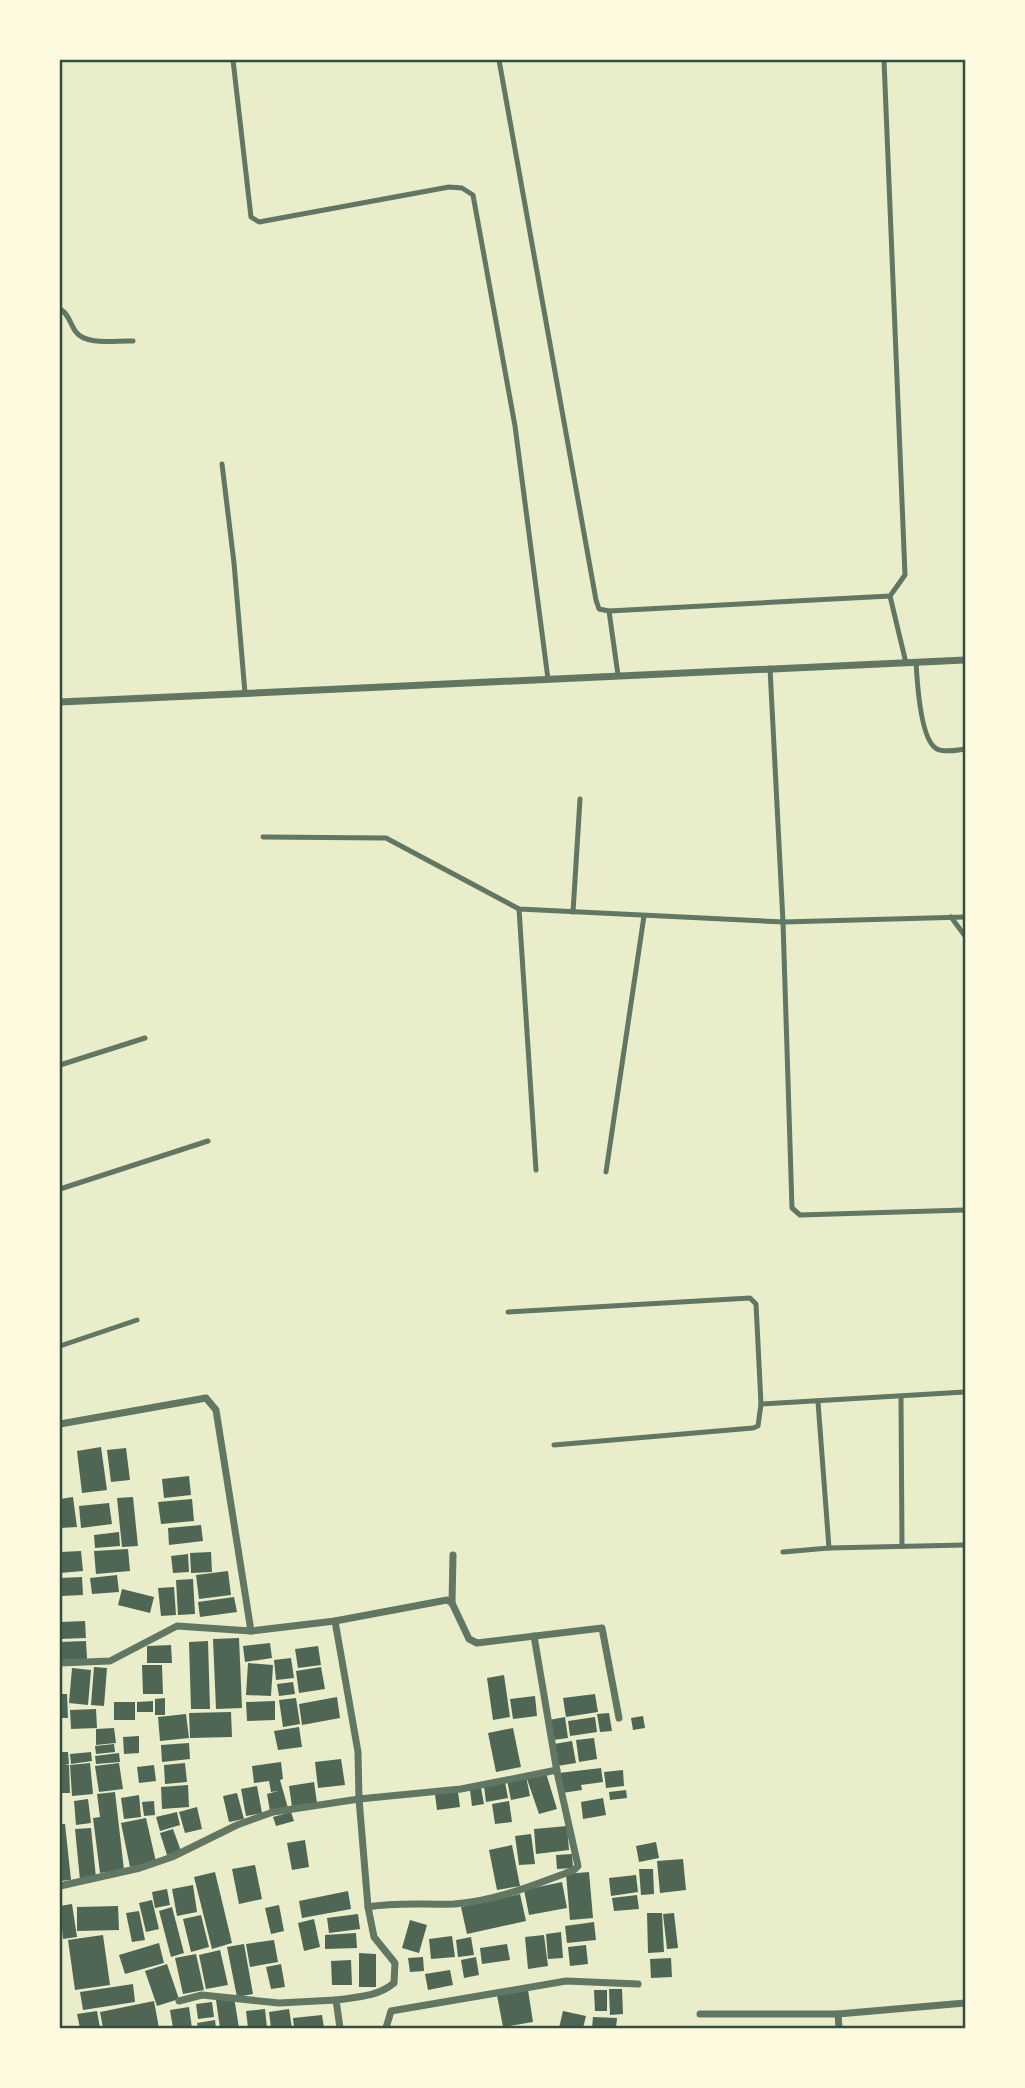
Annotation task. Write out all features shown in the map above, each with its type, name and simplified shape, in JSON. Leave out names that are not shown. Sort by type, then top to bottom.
[{"type":"street","points":[[60,702],[965,660]]},
{"type":"street","points":[[60,1424],[206,1398],[216,1410],[251,1631]]},
{"type":"street","points":[[453,1555],[452,1603],[473,1642],[602,1628],[618,1718]]},
{"type":"street","points":[[60,1663],[110,1661],[177,1626],[251,1631],[335,1621],[447,1600],[452,1603]]},
{"type":"street","points":[[179,2001],[202,1995],[279,2003],[335,2000],[374,1995],[385,1991],[394,1983],[395,1963],[373,1937],[368,1907],[358,1752],[335,1621]]},
{"type":"street","points":[[368,1907],[400,1903],[455,1904],[473,1901],[537,1884],[578,1866],[557,1770],[534,1636]]},
{"type":"street","points":[[60,1886],[140,1868],[172,1857],[237,1825],[273,1812],[359,1799],[461,1789],[557,1770]]},
{"type":"street","points":[[386,2028],[391,2011],[566,1981],[638,1984]]},
{"type":"street","points":[[335,2000],[340,2028]]},
{"type":"street","points":[[701,2014],[838,2014],[965,2003]]},
{"type":"street","points":[[838,2014],[839,2028]]},
{"type":"lane","points":[[233,60],[251,217],[259,222],[449,187],[462,188],[472,195],[515,426],[548,679]]},
{"type":"lane","points":[[499,60],[599,609],[609,611],[890,596]]},
{"type":"lane","points":[[884,60],[905,575],[890,596],[906,663]]},
{"type":"lane","points":[[60,309],[66,313],[78,335],[85,340],[133,341]]},
{"type":"lane","points":[[222,464],[245,693]]},
{"type":"lane","points":[[609,611],[618,675]]},
{"type":"lane","points":[[916,662],[924,726],[929,741],[934,748],[941,751],[965,749]]},
{"type":"lane","points":[[770,668],[794,1212],[965,1210]]},
{"type":"lane","points":[[573,912],[580,799]]},
{"type":"lane","points":[[263,837],[386,838],[519,909],[783,922],[965,917]]},
{"type":"lane","points":[[519,909],[536,1170]]},
{"type":"lane","points":[[606,1172],[644,916]]},
{"type":"lane","points":[[951,917],[965,936]]},
{"type":"lane","points":[[60,1065],[145,1038]]},
{"type":"lane","points":[[60,1189],[208,1141]]},
{"type":"lane","points":[[508,1312],[750,1298],[756,1304],[761,1404],[758,1426],[554,1445]]},
{"type":"lane","points":[[60,1346],[137,1320]]},
{"type":"lane","points":[[761,1404],[901,1398],[965,1392]]},
{"type":"lane","points":[[901,1398],[902,1546]]},
{"type":"lane","points":[[818,1402],[829,1548]]},
{"type":"lane","points":[[783,1552],[829,1548],[965,1545]]},
{"type":"building","points":[[101,1447],[107,1490],[82,1493],[77,1451]]},
{"type":"building","points":[[126,1448],[130,1480],[111,1482],[107,1450]]},
{"type":"building","points":[[189,1476],[191,1495],[164,1498],[162,1479]]},
{"type":"building","points":[[73,1497],[77,1527],[60,1528],[60,1499]]},
{"type":"building","points":[[133,1497],[138,1546],[122,1547],[117,1498]]},
{"type":"building","points":[[192,1499],[194,1521],[161,1524],[158,1502]]},
{"type":"building","points":[[109,1503],[112,1524],[81,1528],[79,1506]]},
{"type":"building","points":[[201,1525],[203,1541],[169,1545],[168,1528]]},
{"type":"building","points":[[119,1532],[120,1546],[95,1548],[94,1535]]},
{"type":"building","points":[[128,1549],[130,1571],[96,1574],[94,1551]]},
{"type":"building","points":[[81,1551],[83,1571],[60,1573],[60,1552]]},
{"type":"building","points":[[211,1552],[212,1572],[191,1573],[190,1553]]},
{"type":"building","points":[[188,1554],[189,1572],[173,1573],[171,1556]]},
{"type":"building","points":[[228,1571],[231,1595],[199,1599],[196,1575]]},
{"type":"building","points":[[117,1575],[119,1592],[92,1594],[90,1578]]},
{"type":"building","points":[[82,1577],[83,1595],[60,1596],[60,1578]]},
{"type":"building","points":[[193,1579],[195,1614],[178,1615],[176,1580]]},
{"type":"building","points":[[174,1587],[176,1615],[161,1616],[158,1588]]},
{"type":"building","points":[[122,1589],[154,1597],[150,1613],[118,1605]]},
{"type":"building","points":[[234,1597],[237,1612],[200,1617],[198,1602]]},
{"type":"building","points":[[85,1621],[86,1638],[60,1639],[60,1622]]},
{"type":"building","points":[[239,1638],[242,1708],[216,1709],[213,1639]]},
{"type":"building","points":[[86,1641],[87,1659],[60,1660],[60,1642]]},
{"type":"building","points":[[208,1641],[210,1709],[191,1709],[189,1642]]},
{"type":"building","points":[[270,1643],[272,1658],[245,1662],[243,1646]]},
{"type":"building","points":[[171,1645],[172,1663],[147,1663],[147,1646]]},
{"type":"building","points":[[318,1646],[321,1665],[298,1668],[295,1649]]},
{"type":"building","points":[[291,1658],[294,1678],[276,1680],[274,1660]]},
{"type":"building","points":[[248,1663],[273,1665],[271,1696],[246,1695]]},
{"type":"building","points":[[142,1665],[162,1665],[163,1694],[143,1694]]},
{"type":"building","points":[[94,1667],[107,1668],[104,1706],[91,1705]]},
{"type":"building","points":[[321,1667],[325,1689],[299,1693],[296,1671]]},
{"type":"building","points":[[72,1668],[91,1670],[88,1705],[69,1703]]},
{"type":"building","points":[[504,1675],[510,1717],[493,1720],[487,1678]]},
{"type":"building","points":[[293,1682],[295,1694],[279,1696],[277,1684]]},
{"type":"building","points":[[60,1694],[67,1694],[68,1718],[60,1718]]},
{"type":"building","points":[[595,1694],[598,1712],[566,1717],[563,1698]]},
{"type":"building","points":[[535,1696],[537,1716],[513,1719],[510,1699]]},
{"type":"building","points":[[337,1697],[340,1718],[302,1725],[299,1704]]},
{"type":"building","points":[[165,1698],[165,1715],[155,1715],[155,1699]]},
{"type":"building","points":[[296,1698],[300,1724],[283,1727],[279,1700]]},
{"type":"building","points":[[153,1701],[153,1712],[137,1712],[137,1702]]},
{"type":"building","points":[[275,1701],[275,1720],[247,1721],[246,1702]]},
{"type":"building","points":[[114,1702],[135,1702],[135,1720],[114,1720]]},
{"type":"building","points":[[96,1709],[97,1728],[71,1729],[70,1710]]},
{"type":"building","points":[[231,1712],[232,1737],[190,1738],[189,1713]]},
{"type":"building","points":[[609,1713],[612,1731],[600,1732],[597,1714]]},
{"type":"building","points":[[186,1714],[189,1738],[160,1741],[158,1717]]},
{"type":"building","points":[[643,1716],[645,1728],[633,1730],[631,1718]]},
{"type":"building","points":[[565,1717],[568,1738],[553,1740],[549,1720]]},
{"type":"building","points":[[595,1717],[597,1732],[570,1736],[568,1721]]},
{"type":"building","points":[[299,1727],[302,1747],[278,1750],[274,1731]]},
{"type":"building","points":[[114,1728],[116,1743],[96,1745],[96,1729]]},
{"type":"building","points":[[513,1728],[521,1767],[496,1772],[488,1733]]},
{"type":"building","points":[[139,1736],[139,1753],[124,1754],[123,1737]]},
{"type":"building","points":[[594,1738],[597,1759],[579,1762],[576,1740]]},
{"type":"building","points":[[572,1741],[576,1763],[557,1766],[554,1744]]},
{"type":"building","points":[[189,1743],[190,1759],[162,1762],[161,1745]]},
{"type":"building","points":[[114,1744],[115,1752],[96,1754],[95,1746]]},
{"type":"building","points":[[60,1752],[68,1752],[69,1764],[65,1764],[69,1765],[70,1793],[60,1793]]},
{"type":"building","points":[[91,1752],[92,1761],[71,1764],[70,1754]]},
{"type":"building","points":[[119,1753],[120,1762],[96,1764],[95,1756]]},
{"type":"building","points":[[341,1759],[345,1785],[318,1788],[315,1762]]},
{"type":"building","points":[[281,1762],[283,1779],[280,1780],[288,1808],[270,1811],[267,1794],[278,1791],[271,1792],[269,1781],[254,1783],[252,1766]]},
{"type":"building","points":[[90,1763],[93,1794],[72,1796],[70,1765]]},
{"type":"building","points":[[119,1763],[123,1789],[99,1792],[95,1766]]},
{"type":"building","points":[[185,1763],[187,1782],[165,1784],[164,1765]]},
{"type":"building","points":[[154,1765],[156,1781],[139,1783],[137,1767]]},
{"type":"building","points":[[601,1768],[603,1782],[581,1785],[582,1790],[562,1793],[559,1773]]},
{"type":"building","points":[[623,1770],[624,1786],[606,1788],[604,1772]]},
{"type":"building","points":[[546,1773],[557,1809],[539,1814],[527,1779]]},
{"type":"building","points":[[526,1776],[530,1796],[511,1800],[507,1780]]},
{"type":"building","points":[[314,1782],[317,1803],[292,1807],[289,1786]]},
{"type":"building","points":[[505,1782],[508,1798],[486,1802],[484,1786]]},
{"type":"building","points":[[188,1785],[189,1807],[162,1809],[161,1787]]},
{"type":"building","points":[[257,1786],[262,1813],[246,1816],[241,1789]]},
{"type":"building","points":[[481,1788],[484,1804],[472,1806],[470,1790]]},
{"type":"building","points":[[626,1790],[627,1798],[610,1800],[609,1792]]},
{"type":"building","points":[[115,1792],[124,1870],[100,1873],[93,1818],[100,1817],[97,1794]]},
{"type":"building","points":[[458,1792],[460,1807],[437,1810],[435,1794]]},
{"type":"building","points":[[237,1793],[244,1819],[229,1822],[223,1796]]},
{"type":"building","points":[[139,1795],[141,1817],[124,1819],[121,1798]]},
{"type":"building","points":[[603,1798],[606,1815],[583,1819],[581,1802]]},
{"type":"building","points":[[88,1799],[91,1823],[76,1825],[74,1801]]},
{"type":"building","points":[[154,1801],[155,1815],[144,1816],[142,1802]]},
{"type":"building","points":[[509,1801],[512,1822],[495,1824],[492,1804]]},
{"type":"building","points":[[197,1807],[202,1829],[185,1833],[179,1812]]},
{"type":"building","points":[[177,1812],[180,1825],[160,1831],[156,1817]]},
{"type":"building","points":[[291,1812],[294,1821],[276,1826],[273,1817]]},
{"type":"building","points":[[146,1818],[156,1862],[130,1867],[121,1823]]},
{"type":"building","points":[[60,1824],[65,1824],[71,1880],[60,1881]]},
{"type":"building","points":[[567,1826],[569,1850],[536,1854],[534,1829]]},
{"type":"building","points":[[91,1828],[96,1878],[80,1880],[75,1829]]},
{"type":"building","points":[[173,1829],[181,1851],[167,1855],[160,1833]]},
{"type":"building","points":[[531,1834],[535,1864],[519,1865],[515,1836]]},
{"type":"building","points":[[305,1840],[309,1867],[292,1870],[287,1843]]},
{"type":"building","points":[[656,1842],[659,1858],[639,1862],[636,1846]]},
{"type":"building","points":[[512,1845],[520,1886],[497,1890],[489,1850]]},
{"type":"building","points":[[572,1854],[573,1868],[557,1869],[556,1855]]},
{"type":"building","points":[[683,1859],[686,1890],[660,1893],[657,1861]]},
{"type":"building","points":[[255,1865],[262,1899],[239,1904],[232,1869]]},
{"type":"building","points":[[639,1869],[653,1869],[654,1894],[641,1895]]},
{"type":"building","points":[[215,1872],[232,1943],[212,1949],[194,1877]]},
{"type":"building","points":[[589,1872],[593,1918],[570,1920],[566,1874]]},
{"type":"building","points":[[636,1875],[638,1892],[611,1896],[609,1878]]},
{"type":"building","points":[[562,1882],[567,1908],[529,1915],[524,1890]]},
{"type":"building","points":[[193,1885],[197,1912],[177,1916],[172,1889]]},
{"type":"building","points":[[167,1889],[170,1905],[155,1908],[152,1892]]},
{"type":"building","points":[[348,1891],[351,1909],[302,1918],[299,1901]]},
{"type":"building","points":[[520,1894],[526,1921],[467,1934],[461,1907]]},
{"type":"building","points":[[637,1895],[639,1909],[614,1911],[612,1898]]},
{"type":"building","points":[[152,1900],[159,1929],[146,1932],[139,1903]]},
{"type":"building","points":[[72,1904],[77,1937],[63,1939],[60,1906]]},
{"type":"building","points":[[279,1905],[284,1931],[271,1934],[265,1908]]},
{"type":"building","points":[[118,1906],[119,1930],[77,1931],[77,1907]]},
{"type":"building","points":[[172,1907],[184,1953],[171,1957],[159,1911]]},
{"type":"building","points":[[139,1911],[145,1940],[132,1942],[126,1913]]},
{"type":"building","points":[[647,1913],[662,1913],[664,1952],[648,1953]]},
{"type":"building","points":[[674,1913],[678,1948],[667,1949],[663,1914]]},
{"type":"building","points":[[358,1914],[360,1929],[329,1933],[327,1918]]},
{"type":"building","points":[[201,1915],[209,1947],[191,1952],[183,1919]]},
{"type":"building","points":[[314,1919],[320,1947],[304,1951],[298,1923]]},
{"type":"building","points":[[410,1920],[427,1925],[419,1953],[402,1948]]},
{"type":"building","points":[[594,1922],[596,1940],[567,1943],[565,1926]]},
{"type":"building","points":[[561,1932],[563,1958],[548,1959],[546,1934]]},
{"type":"building","points":[[356,1933],[357,1948],[325,1949],[325,1935]]},
{"type":"building","points":[[103,1935],[110,1985],[75,1990],[68,1940]]},
{"type":"building","points":[[544,1935],[548,1966],[528,1969],[525,1937]]},
{"type":"building","points":[[452,1936],[455,1957],[431,1959],[429,1939]]},
{"type":"building","points":[[471,1937],[474,1955],[458,1957],[456,1940]]},
{"type":"building","points":[[274,1940],[278,1962],[250,1967],[246,1944]]},
{"type":"building","points":[[159,1943],[164,1963],[125,1974],[119,1955]]},
{"type":"building","points":[[244,1944],[253,1994],[237,1997],[227,1947]]},
{"type":"building","points":[[507,1944],[510,1960],[482,1964],[480,1948]]},
{"type":"building","points":[[586,1945],[588,1964],[570,1966],[568,1947]]},
{"type":"building","points":[[220,1950],[228,1985],[206,1989],[199,1955]]},
{"type":"building","points":[[359,1953],[376,1954],[376,1987],[359,1987]]},
{"type":"building","points":[[196,1954],[204,1990],[183,1994],[175,1958]]},
{"type":"building","points":[[423,1957],[424,1971],[410,1972],[408,1958]]},
{"type":"building","points":[[476,1957],[479,1975],[464,1978],[461,1960]]},
{"type":"building","points":[[671,1958],[672,1977],[651,1978],[650,1959]]},
{"type":"building","points":[[351,1960],[352,1985],[332,1985],[331,1961]]},
{"type":"building","points":[[167,1964],[179,1999],[157,2006],[145,1971]]},
{"type":"building","points":[[281,1964],[285,1987],[271,1989],[266,1967]]},
{"type":"building","points":[[450,1970],[453,1985],[428,1990],[425,1974]]},
{"type":"building","points":[[133,1984],[135,2002],[83,2010],[80,1992]]},
{"type":"building","points":[[609,1989],[622,1989],[623,2014],[610,2015]]},
{"type":"building","points":[[528,1990],[533,2022],[503,2027],[497,1995]]},
{"type":"building","points":[[594,1990],[607,1990],[607,2011],[595,2011]]},
{"type":"building","points":[[234,1997],[239,2028],[220,2028],[216,2000]]},
{"type":"building","points":[[154,2001],[159,2028],[103,2028],[100,2012]]},
{"type":"building","points":[[212,2002],[214,2017],[198,2019],[196,2004]]},
{"type":"building","points":[[189,2007],[192,2028],[173,2028],[170,2010]]},
{"type":"building","points":[[265,2009],[267,2028],[248,2028],[246,2011]]},
{"type":"building","points":[[289,2009],[292,2028],[271,2028],[269,2012]]},
{"type":"building","points":[[97,2011],[100,2028],[80,2028],[77,2014]]},
{"type":"building","points":[[563,2011],[586,2016],[583,2028],[559,2028]]},
{"type":"building","points":[[322,2015],[324,2028],[294,2028],[293,2018]]},
{"type":"building","points":[[593,2017],[617,2018],[616,2028],[592,2028]]},
{"type":"building","points":[[215,2020],[216,2028],[198,2028],[197,2023]]}]
